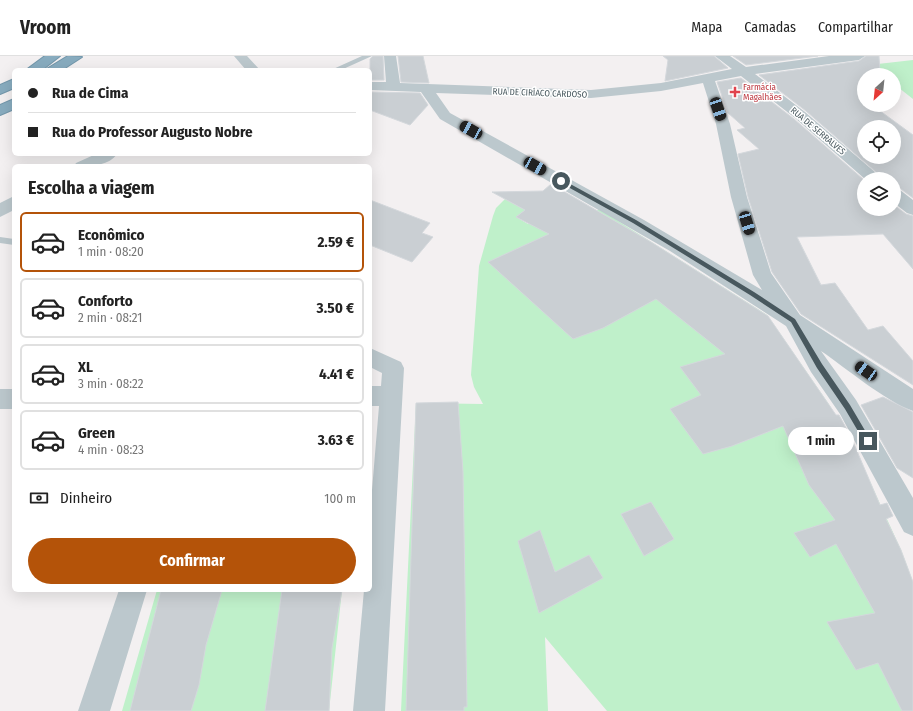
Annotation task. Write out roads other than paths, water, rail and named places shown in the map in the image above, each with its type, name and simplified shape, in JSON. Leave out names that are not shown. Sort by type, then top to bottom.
[{"type":"highway","points":[[40,68],[54,56]]},
{"type":"highway","points":[[42,68],[76,56]]},
{"type":"highway","points":[[64,68],[76,56]]},
{"type":"highway","points":[[0,84],[12,78]]},
{"type":"highway","points":[[0,90],[12,84]]},
{"type":"highway","points":[[0,98],[12,92]]},
{"type":"highway","points":[[0,111],[12,104]]},
{"type":"street","points":[[240,56],[251,68]]},
{"type":"street","points":[[390,56],[393,87]]},
{"type":"street","name":"RUA DE SERRALVES","points":[[721,56],[744,71],[867,172]]},
{"type":"street","name":"RUA DE CIRÍACO CARDOSO","points":[[372,86],[592,94],[661,87],[744,71],[859,56]]},
{"type":"street","points":[[708,79],[723,124],[739,197],[762,275],[793,320],[820,366],[855,419],[913,523]]},
{"type":"street","points":[[426,89],[445,116],[634,222],[752,293],[878,380],[913,401]]},
{"type":"street","points":[[86,164],[104,156]]},
{"type":"street","points":[[901,200],[913,209]]},
{"type":"street","points":[[0,211],[12,203]]},
{"type":"street","points":[[369,711],[380,396],[393,368],[372,358]]},
{"type":"street","points":[[0,399],[12,399]]},
{"type":"street","points":[[94,711],[132,592]]},
{"type":"lane","points":[[340,68],[368,56]]},
{"type":"lane","points":[[0,240],[12,242]]},
{"type":"place","name":"Farmácia Magalhães","points":[[735,92]]}]
